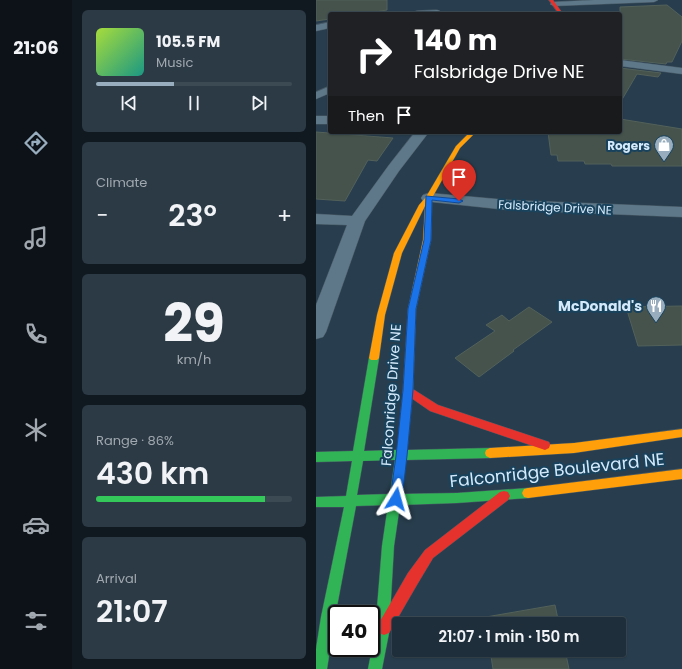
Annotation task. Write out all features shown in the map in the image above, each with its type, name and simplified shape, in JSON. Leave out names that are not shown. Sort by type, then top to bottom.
[{"type":"street","points":[[552,2],[654,0]]},
{"type":"street","points":[[552,2],[560,12]]},
{"type":"street","points":[[316,28],[328,25]]},
{"type":"street","points":[[622,63],[682,71]]},
{"type":"street","points":[[316,96],[328,90]]},
{"type":"street","points":[[316,120],[328,120]]},
{"type":"street","points":[[316,332],[356,221],[420,134]]},
{"type":"street","name":"Falconridge Drive NE","points":[[330,605],[351,499],[381,315],[398,254],[422,205],[429,198],[458,147],[470,134]]},
{"type":"street","name":"Falconridge Drive NE","points":[[382,633],[388,546],[402,456],[408,390],[412,309],[427,240],[429,198]]},
{"type":"street","name":"Falsbridge Drive NE","points":[[429,198],[508,205],[682,212]]},
{"type":"street","points":[[316,219],[356,221]]},
{"type":"street","points":[[408,390],[434,408],[559,449]]},
{"type":"street","name":"Falconridge Boulevard NE","points":[[316,457],[358,455],[402,456],[559,449],[602,445],[682,433]]},
{"type":"street","name":"Falconridge Boulevard NE","points":[[316,502],[351,499],[504,496],[682,474]]},
{"type":"street","points":[[375,669],[382,633],[413,578],[429,554],[504,496]]},
{"type":"street","points":[[320,609],[328,617]]},
{"type":"street","name":"Falconridge Drive NE","points":[[320,669],[328,617]]},
{"type":"building","points":[[316,0],[387,0],[387,10],[374,12],[328,12],[328,19],[316,21]]},
{"type":"building","points":[[667,5],[682,17],[682,41],[672,62],[667,62],[666,64],[622,59],[622,12],[620,12],[620,7]]},
{"type":"building","points":[[622,68],[661,73],[658,77],[637,74],[622,100]]},
{"type":"building","points":[[622,119],[682,129],[682,166],[612,166],[611,164],[585,164],[584,161],[558,161],[557,155],[551,155],[548,134],[622,134]]},
{"type":"building","points":[[316,132],[393,138],[377,161],[368,160],[345,201],[316,199]]},
{"type":"building","name":"McDonald's","points":[[682,306],[682,345],[638,346],[626,307]]},
{"type":"building","points":[[529,307],[552,322],[479,377],[455,358],[495,331],[486,325],[502,315],[509,321]]},
{"type":"building","points":[[555,605],[558,617],[486,617]]},
{"type":"building","points":[[491,657],[566,657],[569,669],[493,669]]},
{"type":"traffic: fast","points":[[320,669],[328,617],[351,499],[374,358]]},
{"type":"traffic: fast","points":[[375,669],[382,633],[388,546],[402,451]]},
{"type":"traffic: fast","points":[[316,457],[490,453]]},
{"type":"traffic: fast","points":[[316,502],[457,498],[528,493]]},
{"type":"traffic: slow","points":[[374,358],[381,315],[398,253],[422,205],[429,198],[458,147],[471,134]]},
{"type":"traffic: slow","points":[[402,451],[408,390],[412,309],[427,240],[429,198]]},
{"type":"traffic: slow","points":[[490,453],[574,448],[682,433]]},
{"type":"traffic: slow","points":[[528,493],[682,474]]},
{"type":"traffic: jam","points":[[551,0],[560,12]]},
{"type":"traffic: jam","points":[[408,390],[434,408],[545,445]]},
{"type":"traffic: jam","points":[[384,628],[413,578],[429,554],[504,496]]},
{"type":"place","name":"Rogers","points":[[664,162]]},
{"type":"place","name":"McDonald's","points":[[656,323]]},
{"type":"route","points":[[396,499],[402,456],[408,390],[412,309],[427,240],[429,198],[459,201]]}]
